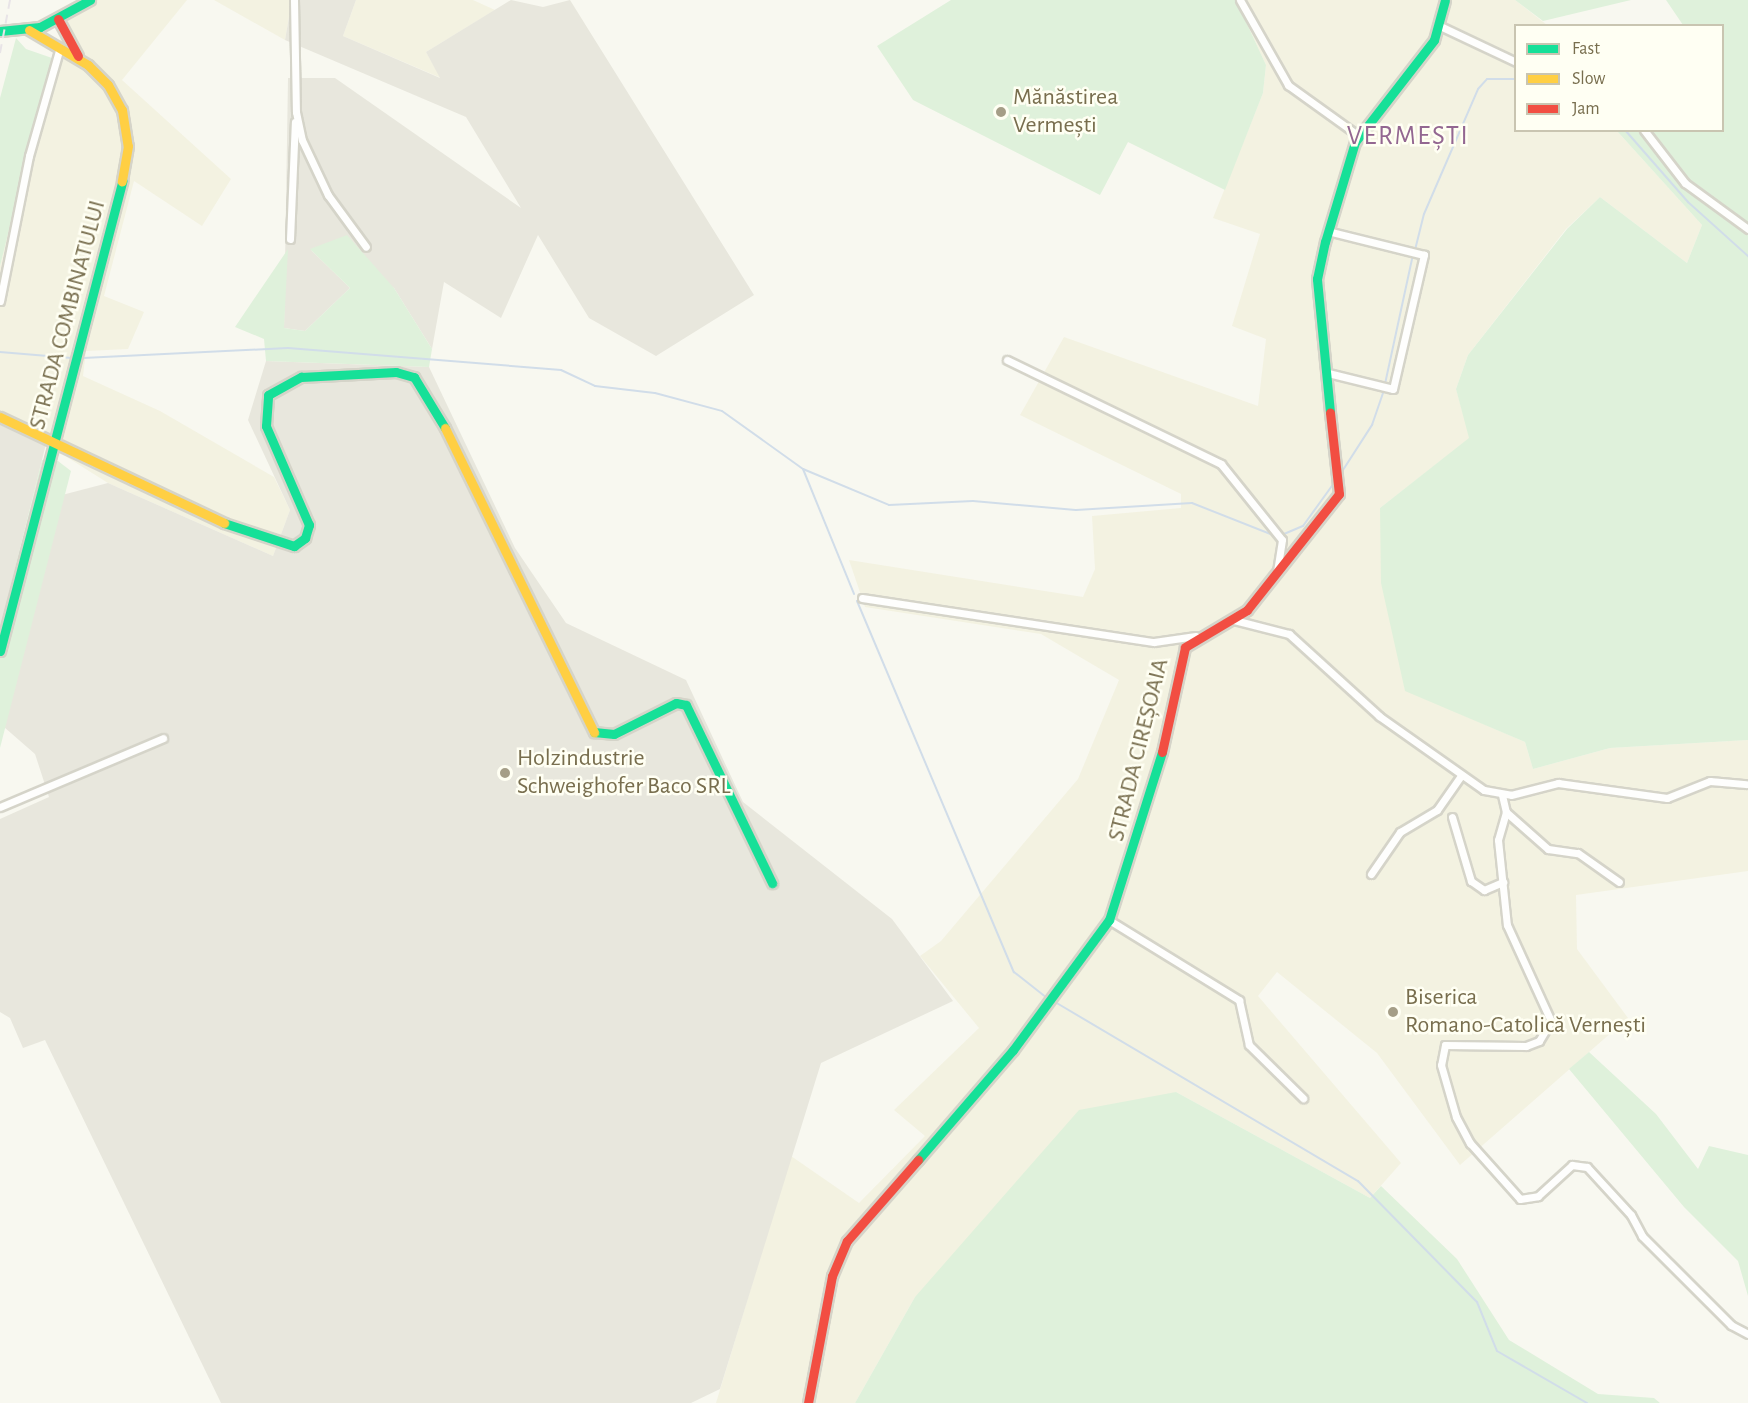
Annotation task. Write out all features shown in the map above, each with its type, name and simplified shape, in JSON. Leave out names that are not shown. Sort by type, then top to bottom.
[{"type":"street","points":[[0,31],[29,30],[58,19],[90,0]]},
{"type":"street","points":[[290,239],[296,112],[294,0]]},
{"type":"street","points":[[1240,0],[1288,85],[1359,136]]},
{"type":"street","name":"STRADA CIREȘOAIA","points":[[808,1403],[832,1276],[846,1241],[1013,1050],[1109,921],[1146,812],[1178,695],[1185,647],[1196,636],[1234,620],[1273,583],[1339,494],[1317,279],[1328,231],[1359,136],[1429,48],[1440,26],[1445,0]]},
{"type":"street","points":[[58,19],[80,59]]},
{"type":"street","points":[[1440,26],[1514,62]]},
{"type":"street","name":"STRADA COMBINATULUI","points":[[0,651],[117,209],[128,146],[118,101],[80,59],[29,30]]},
{"type":"street","points":[[0,301],[29,156],[60,47]]},
{"type":"street","points":[[296,112],[320,180],[366,247]]},
{"type":"street","points":[[1646,132],[1685,183],[1748,229]]},
{"type":"street","points":[[1328,231],[1424,255],[1400,348],[1402,359],[1389,388],[1328,373]]},
{"type":"street","points":[[1007,360],[1221,464],[1282,540],[1273,583]]},
{"type":"street","points":[[0,417],[233,527],[294,546],[305,538],[309,525],[266,426],[268,395],[302,376],[396,372],[414,377],[429,395],[596,736],[614,734],[676,703],[686,705],[772,883]]},
{"type":"street","points":[[862,598],[1154,642],[1196,636]]},
{"type":"street","points":[[1234,620],[1289,634],[1379,716],[1460,777],[1502,795],[1558,783],[1667,798],[1710,781],[1746,784]]},
{"type":"street","points":[[0,807],[163,738]]},
{"type":"street","points":[[1371,874],[1400,832],[1437,810],[1460,777]]},
{"type":"street","points":[[1502,795],[1506,812],[1498,840],[1507,925],[1551,1021],[1539,1041],[1526,1046],[1445,1045],[1441,1065],[1456,1117],[1470,1143],[1520,1199],[1538,1196],[1572,1165],[1587,1167],[1631,1215],[1642,1236],[1731,1325],[1748,1334]]},
{"type":"street","points":[[1506,812],[1548,849],[1578,853],[1619,882]]},
{"type":"street","points":[[1452,817],[1471,881],[1484,890],[1503,882]]},
{"type":"street","points":[[1109,921],[1239,1000],[1249,1045],[1303,1098]]},
{"type":"shaded area","points":[[76,0],[187,0],[122,80],[231,179],[202,226],[134,181],[104,296],[144,312],[128,349],[86,351],[83,376],[160,411],[274,477],[290,510],[273,556],[108,483],[46,444],[0,425],[0,266],[44,79]]},
{"type":"shaded area","points":[[214,0],[292,0],[285,40]]},
{"type":"shaded area","points":[[292,0],[356,0],[343,36],[440,78],[426,52],[511,0],[543,7],[570,0],[754,295],[656,356],[589,318],[538,235],[501,318],[444,282],[432,349],[394,288],[311,250],[350,288],[305,331],[284,328],[288,78],[335,78],[521,208],[466,117],[285,40]]},
{"type":"shaded area","points":[[356,0],[473,0],[495,10],[426,52],[441,78],[343,36]]},
{"type":"shaded area","points":[[951,0],[1236,0],[1266,65],[1263,93],[1225,190],[1128,142],[1100,195],[913,100],[877,46]]},
{"type":"shaded area","points":[[1236,0],[1515,0],[1546,24],[1514,24],[1514,132],[1618,132],[1702,225],[1687,263],[1600,197],[1566,229],[1468,355],[1456,389],[1470,438],[1380,508],[1405,690],[1525,742],[1533,769],[1610,748],[1748,740],[1748,871],[1576,895],[1577,949],[1628,1018],[1460,1165],[1377,1053],[1277,972],[1258,996],[1401,1163],[1370,1198],[1176,1092],[915,1297],[855,1403],[716,1403],[791,1156],[859,1203],[925,1136],[894,1110],[979,1028],[920,956],[941,941],[1078,779],[1119,680],[1041,634],[865,607],[849,560],[1083,597],[1095,569],[1092,516],[1181,508],[1181,494],[1020,415],[1064,337],[1258,406],[1266,339],[1232,326],[1260,234],[1213,218],[1263,93],[1266,65]]},
{"type":"shaded area","points":[[1515,0],[1631,0],[1543,21]]},
{"type":"shaded area","points":[[1666,0],[1748,0],[1748,740],[1610,748],[1533,769],[1525,742],[1405,691],[1381,583],[1380,508],[1469,438],[1456,389],[1468,355],[1567,229],[1600,197],[1687,263],[1702,225],[1618,132],[1724,132],[1724,24],[1682,24]]},
{"type":"shaded area","points":[[16,38],[26,49],[52,58],[0,266],[0,98]]},
{"type":"shaded area","points":[[347,235],[394,288],[432,349],[429,367],[266,361],[264,339],[235,327],[288,249],[284,328],[305,331],[350,288],[310,249]]},
{"type":"shaded area","points":[[266,361],[429,367],[515,548],[566,623],[686,680],[743,802],[892,919],[953,1001],[821,1063],[720,1389],[691,1403],[221,1403],[45,1040],[23,1048],[10,1018],[0,1012],[0,819],[49,797],[35,754],[4,727],[62,495],[108,483],[273,556],[290,510],[248,420]]},
{"type":"shaded area","points":[[0,425],[46,444],[0,629]]},
{"type":"shaded area","points":[[42,460],[58,461],[71,471],[0,748],[0,629]]},
{"type":"shaded area","points":[[1589,1052],[1656,1114],[1698,1169],[1709,1146],[1748,1155],[1748,1296],[1738,1261],[1684,1207],[1569,1069]]},
{"type":"shaded area","points":[[1176,1092],[1370,1198],[1381,1186],[1457,1259],[1509,1340],[1598,1394],[1654,1398],[1660,1403],[855,1403],[915,1297],[1079,1110]]},
{"type":"waterway","points":[[1415,250],[1424,214],[1478,89],[1487,79],[1514,79]]},
{"type":"waterway","points":[[1627,132],[1688,202],[1748,256]]},
{"type":"waterway","points":[[1385,384],[1413,255]]},
{"type":"waterway","points":[[83,358],[288,348],[561,370],[595,386],[655,393],[722,411],[803,469],[889,505],[973,501],[1076,510],[1192,503],[1273,535]]},
{"type":"waterway","points":[[0,352],[72,358]]},
{"type":"waterway","points":[[1343,470],[1372,425],[1384,390]]},
{"type":"waterway","points":[[803,469],[854,594]]},
{"type":"waterway","points":[[1284,534],[1303,526],[1334,483]]},
{"type":"waterway","points":[[857,601],[1014,972],[1047,998]]},
{"type":"waterway","points":[[1055,1002],[1358,1181],[1477,1302],[1497,1351],[1587,1403]]},
{"type":"railway","points":[[0,53],[10,0]]},
{"type":"traffic: fast","points":[[0,31],[40,27],[90,0]]},
{"type":"traffic: fast","points":[[1330,412],[1317,279],[1325,242],[1355,142],[1434,40],[1445,0]]},
{"type":"traffic: fast","points":[[0,651],[122,181]]},
{"type":"traffic: fast","points":[[224,523],[294,546],[305,538],[309,525],[266,426],[268,395],[301,377],[396,372],[414,377],[445,428]]},
{"type":"traffic: fast","points":[[594,732],[614,734],[676,703],[686,705],[772,883]]},
{"type":"traffic: fast","points":[[918,1160],[1013,1050],[1109,920],[1162,752]]},
{"type":"traffic: slow","points":[[29,30],[88,65],[108,85],[122,110],[128,146],[122,181]]},
{"type":"traffic: slow","points":[[0,417],[224,523]]},
{"type":"traffic: slow","points":[[445,428],[594,732]]},
{"type":"traffic: jam","points":[[58,19],[78,56]]},
{"type":"traffic: jam","points":[[1162,752],[1185,647],[1247,610],[1339,494],[1330,412]]},
{"type":"traffic: jam","points":[[808,1403],[832,1276],[847,1241],[918,1160]]},
{"type":"place","name":"Mănăstirea Vermești","points":[[1001,112]]},
{"type":"place","name":"Holzindustrie Schweighofer Baco SRL","points":[[505,773]]},
{"type":"place","name":"Biserica Romano-Catolică Vernești","points":[[1393,1012]]},
{"type":"district","name":"VERMEȘTI","points":[[1408,136]]}]
